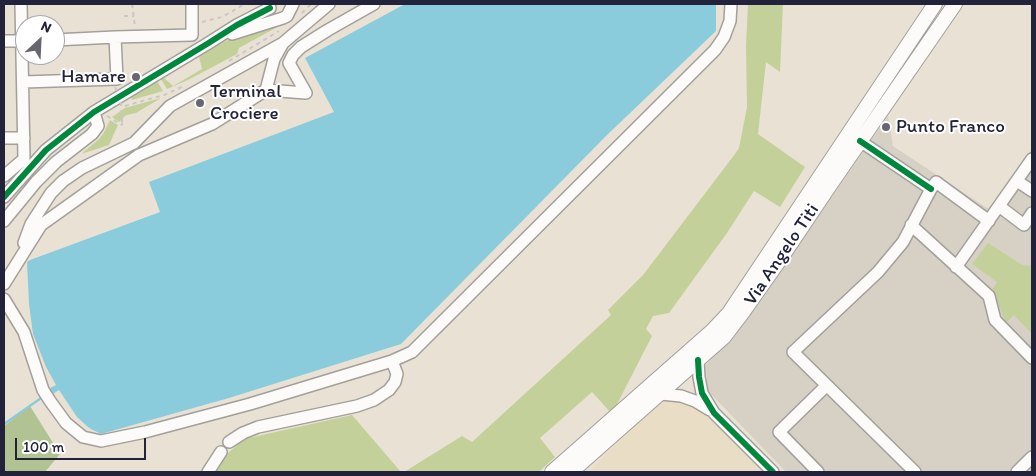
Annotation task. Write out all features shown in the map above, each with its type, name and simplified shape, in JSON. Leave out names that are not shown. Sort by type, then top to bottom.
[{"type":"main road","name":"Via Angelo Titi","points":[[571,472],[724,337],[744,312],[854,139],[935,4]]},
{"type":"main road","name":"Via Angelo Titi","points":[[552,472],[712,331],[728,313],[955,4]]},
{"type":"street","points":[[65,39],[115,36],[192,36],[192,4]]},
{"type":"street","points":[[18,260],[31,224],[51,193],[63,181],[82,168],[134,142],[170,106],[283,43],[329,4]]},
{"type":"street","points":[[4,284],[41,225],[139,156],[212,124],[266,90],[306,93],[289,63],[292,55],[328,30],[374,4]]},
{"type":"street","points":[[4,299],[24,332],[43,390],[50,401],[66,423],[83,437],[101,441],[145,432],[240,406],[392,361],[412,352],[715,50],[724,37],[730,21],[731,4]]},
{"type":"street","points":[[271,6],[270,12],[273,16],[286,13]]},
{"type":"street","points":[[4,197],[46,150],[99,112],[237,25],[271,6]]},
{"type":"street","points":[[208,44],[240,31],[274,22],[286,13]]},
{"type":"street","points":[[23,82],[117,79],[115,36]]},
{"type":"street","points":[[266,90],[274,59],[283,43]]},
{"type":"street","points":[[4,176],[24,159],[23,65]]},
{"type":"street","points":[[4,220],[56,162],[92,134],[98,126],[99,112]]},
{"type":"street","points":[[4,138],[24,138]]},
{"type":"street","points":[[854,139],[930,189]]},
{"type":"street","points":[[956,267],[1032,159]]},
{"type":"street","points":[[1017,181],[1032,191]]},
{"type":"street","points":[[915,472],[793,352],[878,272],[903,242],[930,189],[936,182],[989,221]]},
{"type":"street","points":[[999,206],[1024,224],[1032,213]]},
{"type":"street","points":[[912,225],[988,296],[994,320],[1032,358]]},
{"type":"street","points":[[698,360],[702,393],[714,413]]},
{"type":"street","points":[[229,442],[243,433],[258,427],[357,406],[374,400],[389,390],[395,382],[397,374],[392,361]]},
{"type":"street","points":[[818,472],[779,432],[826,386]]},
{"type":"street","points":[[661,394],[681,396],[696,401],[714,413],[773,472]]},
{"type":"street","points":[[208,472],[221,452]]},
{"type":"street","points":[[1017,472],[1032,457]]},
{"type":"path","points":[[132,4],[136,36]]},
{"type":"path","points":[[192,23],[206,22],[222,17],[245,4]]},
{"type":"path","points":[[301,14],[311,4]]},
{"type":"path","points":[[222,65],[286,13]]},
{"type":"path","points":[[124,16],[134,16]]},
{"type":"path","points":[[119,108],[164,95],[189,84]]},
{"type":"path","points":[[99,112],[122,125],[121,104],[115,87]]},
{"type":"path","points":[[106,121],[107,116],[113,112]]},
{"type":"shaded area","points":[[888,116],[893,146],[990,210],[1032,149],[1032,472],[786,472],[707,390],[706,365],[737,329],[779,273]]},
{"type":"shaded area","points":[[679,400],[694,405],[768,472],[588,472],[659,402]]},
{"type":"green space","points":[[748,4],[783,4],[780,72],[766,62],[758,134],[805,167],[780,207],[754,191],[727,233],[669,313],[653,316],[646,329],[652,336],[612,414],[592,392],[540,438],[555,457],[539,472],[404,472],[462,436],[472,442],[611,315],[608,310],[643,275],[735,154],[739,148],[747,107],[746,46]]},
{"type":"green space","points":[[283,24],[239,48],[237,54],[188,80],[167,89],[161,79],[163,77],[173,86],[202,69],[199,57],[217,45],[241,34]]},
{"type":"green space","points":[[157,81],[163,91],[132,100],[131,96]]},
{"type":"green space","points":[[161,98],[136,113],[126,115],[119,122],[112,117],[125,108]]},
{"type":"green space","points":[[110,120],[118,125],[109,145],[81,154],[98,140]]},
{"type":"green space","points":[[988,243],[1022,265],[1032,266],[1032,334],[1014,315],[1006,323],[992,290],[997,282],[972,264]]},
{"type":"green space","points":[[30,406],[60,454],[45,472],[4,472],[4,426]]},
{"type":"green space","points":[[352,415],[401,472],[215,472],[227,454],[244,439]]},
{"type":"water","points":[[405,4],[716,4],[716,31],[607,135],[401,344],[229,398],[101,434],[89,428],[77,417],[59,390],[53,394],[50,388],[56,385],[46,367],[33,334],[27,262],[160,212],[149,182],[334,112],[305,58]]},
{"type":"waterway","points":[[4,424],[44,396]]},
{"type":"cycle path","points":[[4,197],[46,150],[94,112],[237,25],[270,8]]},
{"type":"cycle path","points":[[860,141],[931,189]]},
{"type":"cycle path","points":[[698,360],[702,393],[714,413],[773,472]]},
{"type":"place","name":"Hamare","points":[[136,77]]},
{"type":"place","name":"Terminal Crociere","points":[[200,103]]},
{"type":"place","name":"Punto Franco","points":[[886,127]]}]
